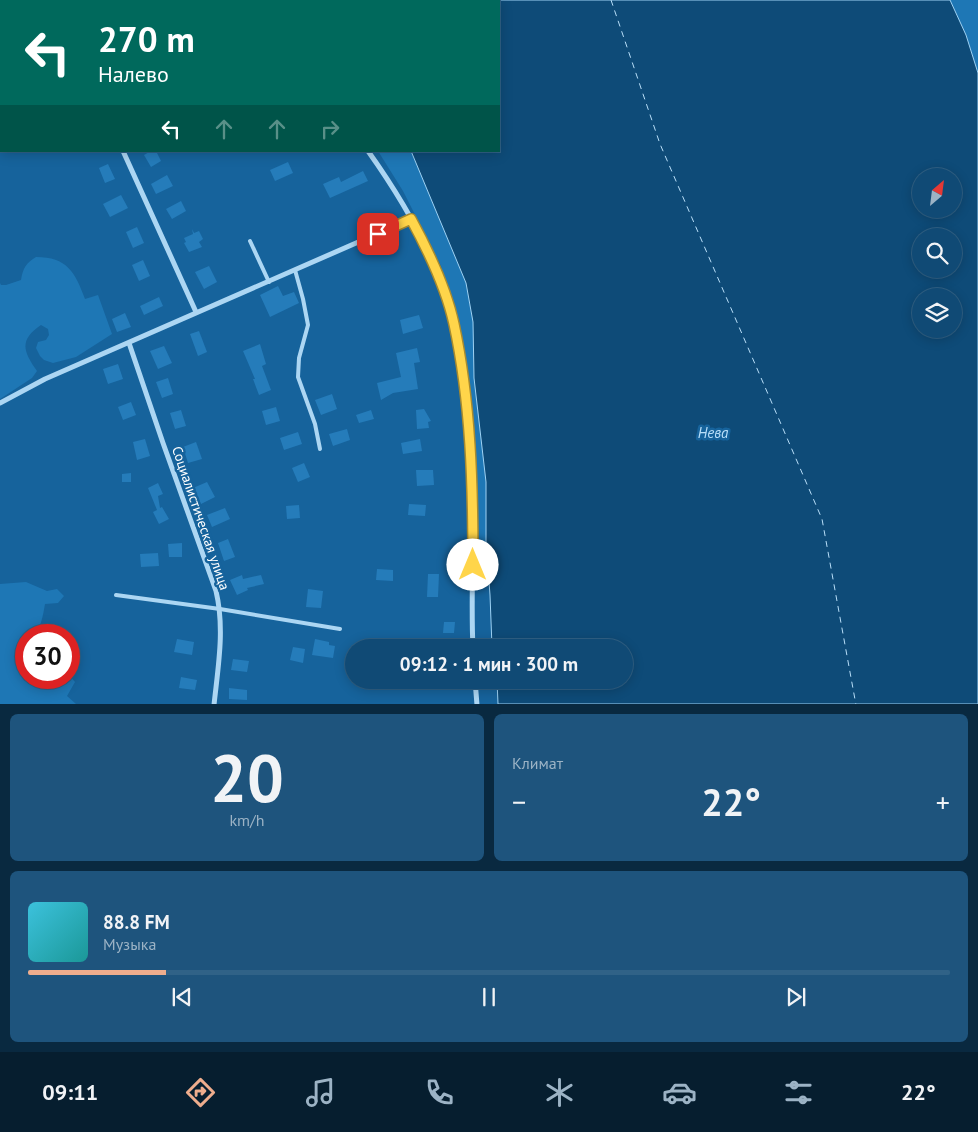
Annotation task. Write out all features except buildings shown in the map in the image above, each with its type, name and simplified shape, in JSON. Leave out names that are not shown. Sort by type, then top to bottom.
[{"type":"street","points":[[123,152],[196,312]]},
{"type":"street","points":[[369,152],[385,175],[431,256],[454,323],[462,371],[471,465],[472,639]]},
{"type":"street","points":[[0,403],[45,380],[196,312],[411,219]]},
{"type":"street","name":"Социалистическая улица","points":[[129,343],[216,591],[221,626],[214,704]]},
{"type":"street","points":[[476,689],[477,704]]},
{"type":"lane","points":[[250,241],[269,282]]},
{"type":"lane","points":[[295,270],[308,325],[298,358],[298,377],[315,424],[320,449]]},
{"type":"lane","points":[[116,595],[220,609],[340,630]]},
{"type":"shaded area","points":[[950,0],[978,0],[978,73],[966,35]]},
{"type":"shaded area","points":[[379,152],[411,152],[466,283],[473,322],[474,378],[486,482],[487,568],[484,571],[478,572],[474,546],[468,381],[457,327],[441,266],[403,191]]},
{"type":"shaded area","points":[[36,257],[55,260],[68,268],[77,281],[85,299],[98,295],[112,334],[76,357],[53,363],[44,360],[36,348],[38,342],[46,340],[49,335],[48,329],[41,325],[34,330],[26,341],[26,352],[37,371],[32,378],[0,399],[0,283],[1,285],[6,285],[21,280],[26,266]]},
{"type":"shaded area","points":[[26,582],[47,591],[57,589],[64,596],[58,603],[45,604],[40,624],[15,624],[15,689],[71,689],[67,696],[76,704],[0,704],[0,584]]},
{"type":"water","name":"Нева","points":[[500,0],[950,0],[966,35],[978,73],[978,704],[498,704],[497,689],[633,689],[633,639],[492,639],[486,542],[486,482],[474,378],[473,322],[466,283],[411,152],[500,152]]},
{"type":"ferry route","points":[[611,0],[660,144],[822,519],[856,704]]},
{"type":"route","points":[[378,234],[411,219],[431,256],[454,323],[468,423],[471,465],[473,565]]}]
